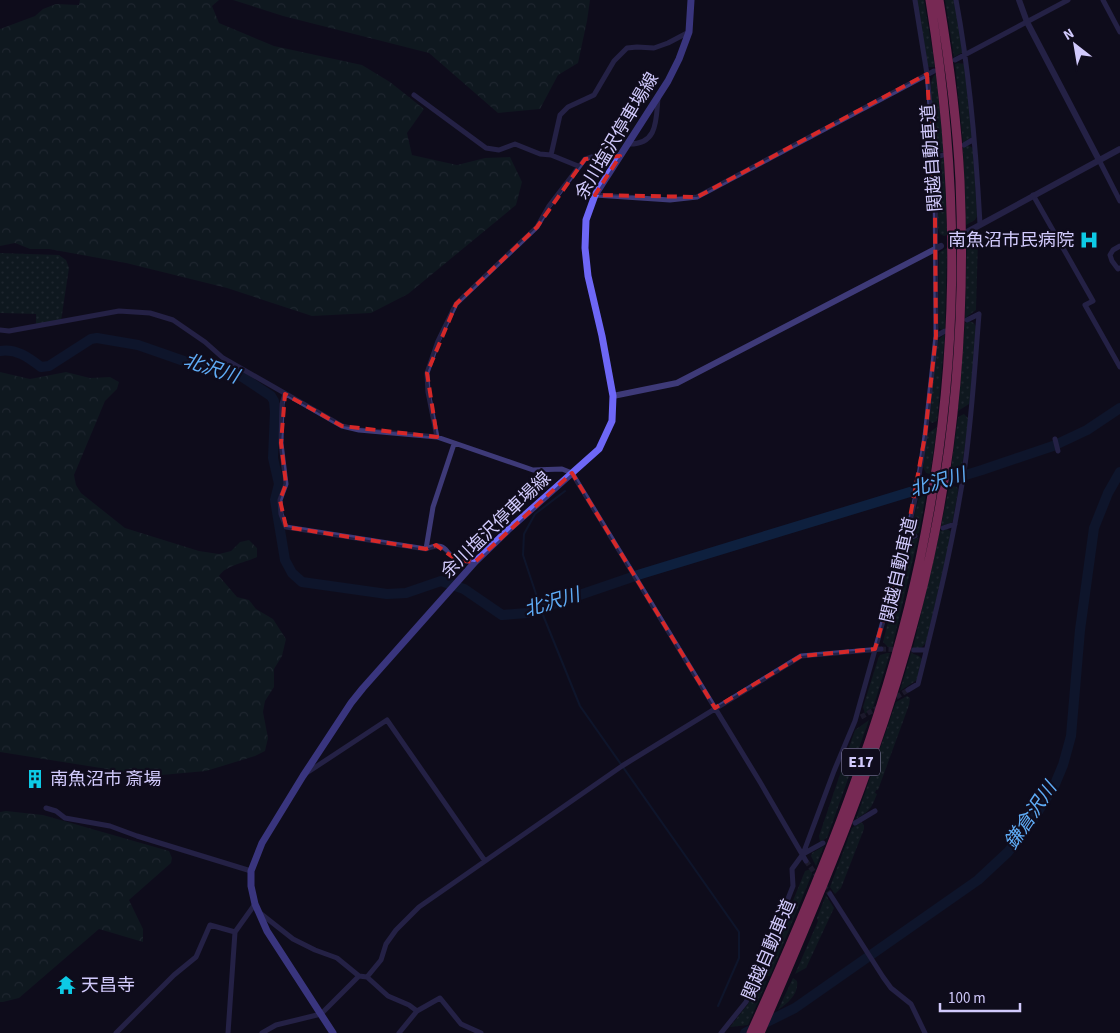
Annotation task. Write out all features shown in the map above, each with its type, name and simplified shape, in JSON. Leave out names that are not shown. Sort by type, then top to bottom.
[{"type":"highway","name":"関越自動車道","points":[[760,1033],[842,841],[877,742],[918,606],[937,496],[936,471],[943,424],[951,333],[953,226],[948,132],[930,0]]},
{"type":"highway","name":"関越自動車道","points":[[751,1033],[819,874],[869,739],[910,602],[946,468],[959,338],[961,226],[960,179],[953,97],[939,0]]},
{"type":"main road","name":"余川塩沢停車場線","points":[[333,1033],[267,930],[256,908],[251,886],[252,871],[262,842],[351,703],[475,562],[599,449],[612,421],[613,396],[588,276],[585,248],[586,220],[595,195],[658,97],[679,59],[688,32],[691,0]]},
{"type":"street","points":[[721,1033],[746,1002],[757,978],[794,886],[792,869],[802,854],[854,721],[906,539],[918,482],[936,336],[938,247],[935,158],[927,74],[915,0]]},
{"type":"street","points":[[956,0],[966,55],[980,224]]},
{"type":"street","points":[[1019,0],[1027,22],[1120,200]]},
{"type":"street","points":[[955,60],[1068,0]]},
{"type":"street","points":[[1103,0],[1120,32]]},
{"type":"street","points":[[551,155],[560,115],[568,107],[594,95],[614,60],[627,48],[636,46],[654,48],[688,32]]},
{"type":"street","points":[[595,195],[670,200],[697,198],[934,71]]},
{"type":"street","points":[[414,95],[486,148],[498,150],[515,144],[578,166]]},
{"type":"street","points":[[628,144],[635,144],[649,138],[656,128],[658,97]]},
{"type":"street","points":[[964,145],[974,139]]},
{"type":"street","points":[[967,232],[1120,149]]},
{"type":"street","points":[[437,437],[428,392],[427,373],[438,341],[456,304],[537,227],[549,206],[568,183],[584,159],[597,155],[620,156]]},
{"type":"street","points":[[935,158],[942,155]]},
{"type":"street","points":[[1034,195],[1093,300],[1085,305],[1120,367]]},
{"type":"street","points":[[1120,246],[1113,250],[1110,255],[1118,269],[1120,268]]},
{"type":"street","points":[[613,396],[677,383],[938,247]]},
{"type":"street","points":[[0,330],[9,331],[119,311],[150,313],[173,320],[205,342],[223,358],[342,426],[359,430],[437,437],[533,470],[562,469],[572,473],[806,861]]},
{"type":"street","points":[[908,690],[918,684],[935,620],[955,524],[972,404],[978,314],[966,320]]},
{"type":"street","points":[[936,336],[945,331]]},
{"type":"street","points":[[285,394],[282,404],[281,443],[286,484],[280,500],[281,514],[286,526],[426,549],[436,545],[445,548],[457,560],[475,562]]},
{"type":"street","points":[[1055,440],[1058,451]]},
{"type":"street","points":[[426,549],[432,507],[454,444]]},
{"type":"street","points":[[943,528],[955,524]]},
{"type":"street","points":[[906,539],[915,536]]},
{"type":"street","points":[[367,977],[381,960],[386,944],[396,930],[419,907],[622,766],[801,656],[882,649]]},
{"type":"street","points":[[914,650],[926,650]]},
{"type":"street","points":[[854,721],[862,717]]},
{"type":"street","points":[[303,776],[387,720],[486,860]]},
{"type":"street","points":[[46,808],[56,811],[65,818],[110,826],[252,871]]},
{"type":"street","points":[[855,823],[875,811]]},
{"type":"street","points":[[802,854],[823,843]]},
{"type":"street","points":[[830,894],[891,988],[912,1004],[925,1033]]},
{"type":"street","points":[[228,1033],[235,932],[256,908],[294,939],[315,950],[337,958],[359,976],[367,977],[388,996],[409,1005],[417,1011]]},
{"type":"street","points":[[116,1033],[174,975],[196,957],[210,925],[235,932]]},
{"type":"street","points":[[262,1033],[276,1025],[321,1014],[359,976]]},
{"type":"street","points":[[398,1033],[417,1011],[440,998],[461,1024],[481,1033]]},
{"type":"highlighted area","points":[[927,74],[935,212],[936,336],[925,436],[906,539],[875,649],[801,656],[715,708],[572,473],[475,562],[457,560],[436,545],[426,549],[286,527],[280,500],[286,484],[281,443],[285,394],[342,426],[437,437],[427,373],[456,304],[537,227],[585,159],[620,156],[595,195],[697,197]]},
{"type":"green space","points":[[80,0],[219,0],[212,6],[219,23],[274,46],[362,65],[390,82],[424,109],[407,133],[412,155],[457,165],[485,158],[510,157],[522,182],[516,205],[408,294],[371,313],[312,316],[227,288],[126,263],[49,249],[30,249],[15,243],[0,246],[0,29],[35,16],[43,9],[56,4],[79,5]]},
{"type":"green space","points":[[233,0],[590,0],[578,63],[558,75],[540,109],[498,113],[429,53],[283,16]]},
{"type":"green space","points":[[916,0],[924,0],[935,67],[929,67],[926,64]]},
{"type":"green space","points":[[945,0],[954,0],[963,52],[954,57]]},
{"type":"green space","points":[[955,64],[964,64],[972,136],[963,143]]},
{"type":"green space","points":[[936,74],[944,152],[938,151],[932,118],[931,83]]},
{"type":"green space","points":[[968,145],[973,148],[977,216],[975,220],[966,225],[963,148]]},
{"type":"green space","points":[[944,157],[947,235],[944,236],[940,234],[938,229],[936,171],[938,170],[938,163]]},
{"type":"green space","points":[[970,236],[978,239],[976,310],[965,318],[967,237]]},
{"type":"green space","points":[[947,248],[945,328],[942,330],[939,328],[939,255],[940,252]]},
{"type":"green space","points":[[0,253],[59,255],[66,260],[69,268],[61,321],[36,325],[36,314],[0,313]]},
{"type":"green space","points":[[969,321],[974,323],[976,327],[970,402],[958,411],[965,323]]},
{"type":"green space","points":[[945,334],[937,421],[932,423],[929,420],[937,345],[939,339]]},
{"type":"green space","points":[[0,372],[30,379],[66,372],[90,378],[110,377],[119,382],[117,389],[105,401],[74,475],[76,485],[81,493],[125,528],[199,551],[219,554],[231,551],[240,542],[249,540],[257,548],[257,557],[226,569],[219,576],[237,597],[249,600],[256,609],[273,619],[286,639],[282,656],[274,669],[274,687],[265,701],[263,712],[268,738],[265,751],[255,756],[206,771],[151,776],[0,752]]},
{"type":"green space","points":[[964,414],[969,419],[962,465],[951,469],[958,417]]},
{"type":"green space","points":[[937,427],[930,474],[926,473],[923,467],[927,434]]},
{"type":"green space","points":[[949,487],[957,487],[958,491],[953,520],[951,523],[941,526]]},
{"type":"green space","points":[[926,494],[919,533],[916,534],[911,529],[919,497]]},
{"type":"green space","points":[[947,529],[952,532],[926,643],[921,648],[913,648],[940,531]]},
{"type":"green space","points":[[918,538],[892,648],[888,647],[883,642],[907,545],[912,540]]},
{"type":"green space","points":[[890,653],[873,708],[865,714],[863,707],[878,659],[880,655]]},
{"type":"green space","points":[[911,653],[922,659],[917,680],[900,691]]},
{"type":"green space","points":[[907,696],[910,698],[909,705],[878,790],[876,790],[875,799],[870,809],[856,819],[896,702]]},
{"type":"green space","points":[[869,720],[827,838],[820,842],[819,836],[855,730]]},
{"type":"green space","points":[[0,812],[43,815],[169,851],[172,858],[171,863],[129,900],[143,929],[143,942],[99,929],[19,998],[0,1002]]},
{"type":"green space","points":[[861,822],[864,825],[864,829],[841,888],[835,894],[830,887],[852,828]]},
{"type":"green space","points":[[824,846],[816,866],[811,856],[812,853]]},
{"type":"green space","points":[[810,869],[812,874],[770,976],[768,976],[764,972],[805,871]]},
{"type":"green space","points":[[826,895],[834,908],[806,968],[795,974],[818,921],[817,918]]},
{"type":"green space","points":[[793,978],[797,981],[795,994],[778,1010]]},
{"type":"green space","points":[[767,981],[748,1025],[730,1027],[748,1004],[757,984]]},
{"type":"waterway","name":"北沢川","points":[[0,351],[17,352],[41,367],[49,366],[91,339],[97,338],[138,345],[204,368],[241,376],[271,396],[274,401],[273,458],[279,484],[275,500],[285,560],[292,573],[302,582],[387,594],[406,593],[441,581],[464,589],[502,615],[527,613],[641,574],[982,470],[1053,446],[1087,430],[1120,408]]},
{"type":"waterway","name":"鎌倉沢川","points":[[745,1033],[795,1008],[978,880],[1008,852],[1030,824],[1055,784],[1063,765],[1071,736],[1080,630],[1094,528],[1108,493],[1120,472]]},
{"type":"waterway","points":[[565,491],[535,514],[524,534],[523,555],[543,615],[580,706],[739,932],[739,958],[718,1006]]},
{"type":"tunnel","points":[[881,649],[914,650]]},
{"type":"tunnel","points":[[890,701],[908,690]]},
{"type":"tunnel","points":[[861,717],[881,706]]},
{"type":"tunnel","points":[[806,861],[830,894]]},
{"type":"place","name":"南魚沼市民病院","points":[[1089,240]]},
{"type":"place","name":"南魚沼市 斎場","points":[[35,779]]},
{"type":"place","name":"天昌寺","points":[[66,985]]}]
